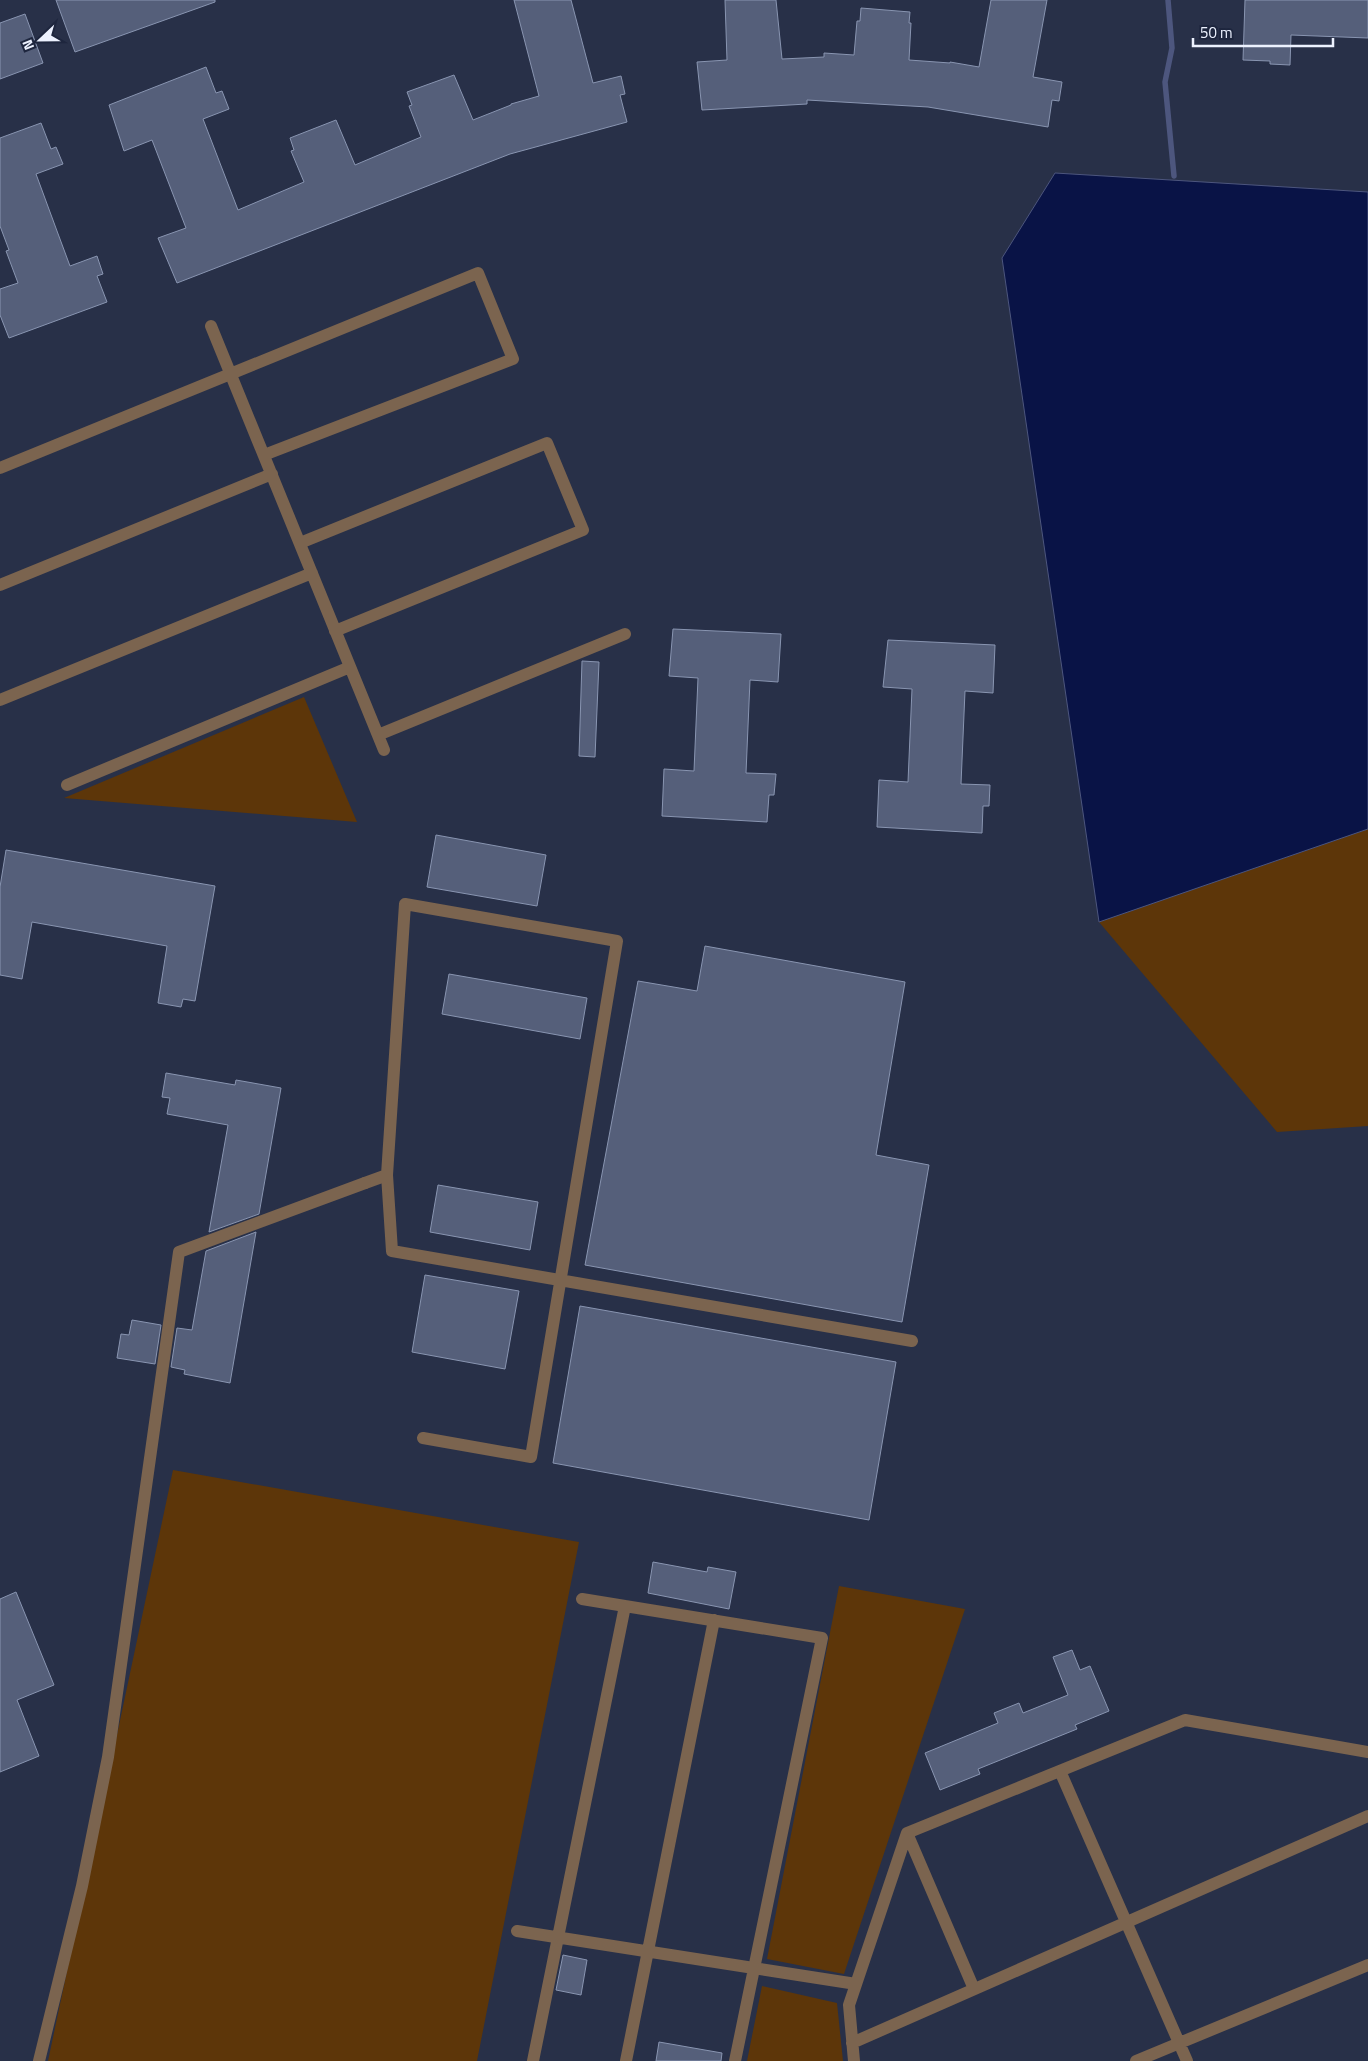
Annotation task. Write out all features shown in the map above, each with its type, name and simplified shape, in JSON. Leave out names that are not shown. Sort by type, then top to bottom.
[{"type":"street","points":[[0,468],[478,273],[513,359],[264,455]]},
{"type":"street","points":[[211,326],[384,750]]},
{"type":"street","points":[[300,543],[547,443],[583,530],[335,631]]},
{"type":"street","points":[[0,585],[272,474]]},
{"type":"street","points":[[0,700],[312,573]]},
{"type":"street","points":[[378,734],[625,634]]},
{"type":"street","points":[[68,785],[350,667]]},
{"type":"street","points":[[423,1438],[531,1457],[561,1280],[617,941],[405,904],[387,1174],[392,1251],[561,1280],[912,1341]]},
{"type":"street","points":[[39,2061],[82,1886],[108,1757],[179,1252],[387,1174]]},
{"type":"street","points":[[582,1599],[822,1638],[735,2061]]},
{"type":"street","points":[[533,2061],[624,1606]]},
{"type":"street","points":[[626,2061],[714,1620]]},
{"type":"street","points":[[854,2061],[849,2005],[908,1833],[1185,1720],[1368,1752]]},
{"type":"street","points":[[1060,1771],[1187,2061]]},
{"type":"street","points":[[852,2042],[1368,1816]]},
{"type":"street","points":[[908,1833],[974,1989]]},
{"type":"street","points":[[517,1931],[856,1984]]},
{"type":"street","points":[[1136,2061],[1368,1965]]},
{"type":"shaded area","points":[[1055,173],[1368,192],[1368,829],[1099,922],[1002,258]]},
{"type":"shaded area","points":[[304,697],[357,822],[64,798]]},
{"type":"shaded area","points":[[1368,829],[1368,1126],[1277,1132],[1099,922]]},
{"type":"shaded area","points":[[173,1470],[579,1542],[477,2061],[48,2061]]},
{"type":"shaded area","points":[[839,1586],[965,1609],[844,1974],[767,1959]]},
{"type":"shaded area","points":[[762,1986],[837,2003],[843,2061],[747,2061]]},
{"type":"building","points":[[56,0],[215,0],[215,2],[75,52]]},
{"type":"building","points":[[514,0],[571,0],[593,83],[621,76],[625,94],[620,95],[627,122],[510,154],[177,283],[158,238],[186,228],[152,140],[124,151],[109,105],[206,67],[216,93],[222,91],[229,109],[203,119],[238,210],[304,182],[291,151],[294,150],[290,138],[336,120],[355,165],[421,137],[409,106],[412,105],[407,92],[454,75],[473,120],[511,104],[539,96]]},
{"type":"building","points":[[725,0],[776,0],[782,59],[824,57],[824,53],[854,55],[857,21],[860,21],[861,8],[910,12],[909,60],[950,62],[979,67],[991,0],[1047,0],[1033,77],[1062,82],[1059,101],[1052,100],[1048,127],[928,107],[807,100],[807,104],[702,110],[697,62],[727,60]]},
{"type":"building","points":[[1245,0],[1368,0],[1368,38],[1291,35],[1290,65],[1270,64],[1270,61],[1243,60]]},
{"type":"building","points":[[25,14],[43,63],[0,79],[0,23]]},
{"type":"building","points":[[41,123],[51,149],[56,147],[63,164],[36,174],[57,231],[70,266],[97,256],[103,274],[97,276],[107,302],[9,338],[0,315],[0,289],[18,283],[6,251],[9,250],[0,226],[0,138]]},
{"type":"building","points":[[673,629],[781,634],[778,682],[750,680],[746,773],[776,774],[774,795],[769,795],[767,822],[662,816],[664,769],[694,771],[698,678],[669,676]]},
{"type":"building","points":[[888,640],[995,645],[993,693],[965,691],[961,784],[990,785],[989,806],[983,806],[982,833],[877,827],[879,780],[908,782],[912,689],[883,687]]},
{"type":"building","points":[[582,661],[599,662],[595,757],[579,756]]},
{"type":"building","points":[[436,835],[546,855],[537,906],[427,887]]},
{"type":"building","points":[[6,850],[215,886],[195,1001],[183,999],[181,1007],[158,1003],[167,946],[32,922],[22,979],[0,975],[0,887]]},
{"type":"building","points":[[705,946],[905,982],[876,1155],[929,1165],[902,1322],[585,1265],[638,981],[697,991]]},
{"type":"building","points":[[449,974],[587,998],[580,1039],[442,1014]]},
{"type":"building","points":[[166,1073],[235,1085],[236,1080],[281,1088],[259,1214],[209,1232],[228,1125],[167,1114],[170,1098],[162,1097]]},
{"type":"building","points":[[438,1185],[538,1202],[530,1250],[430,1232]]},
{"type":"building","points":[[256,1232],[230,1383],[184,1374],[185,1370],[171,1367],[177,1328],[192,1330],[206,1251]]},
{"type":"building","points":[[425,1275],[519,1291],[505,1369],[412,1352]]},
{"type":"building","points":[[580,1306],[896,1362],[869,1520],[553,1463]]},
{"type":"building","points":[[132,1320],[161,1325],[155,1364],[117,1358],[121,1334],[129,1335]]},
{"type":"building","points":[[653,1562],[707,1572],[708,1567],[736,1572],[729,1609],[648,1593]]},
{"type":"building","points":[[16,1592],[54,1685],[17,1700],[39,1756],[0,1772],[0,1599]]},
{"type":"building","points":[[1072,1650],[1080,1670],[1090,1666],[1109,1711],[1075,1725],[1077,1729],[978,1769],[980,1774],[940,1790],[925,1753],[998,1723],[994,1713],[1019,1703],[1023,1713],[1068,1695],[1053,1657]]},
{"type":"building","points":[[563,1955],[587,1960],[581,1995],[556,1990]]},
{"type":"building","points":[[659,2042],[722,2053],[721,2061],[656,2061]]},
{"type":"waterway","points":[[1168,0],[1172,48],[1165,82],[1174,176]]}]
